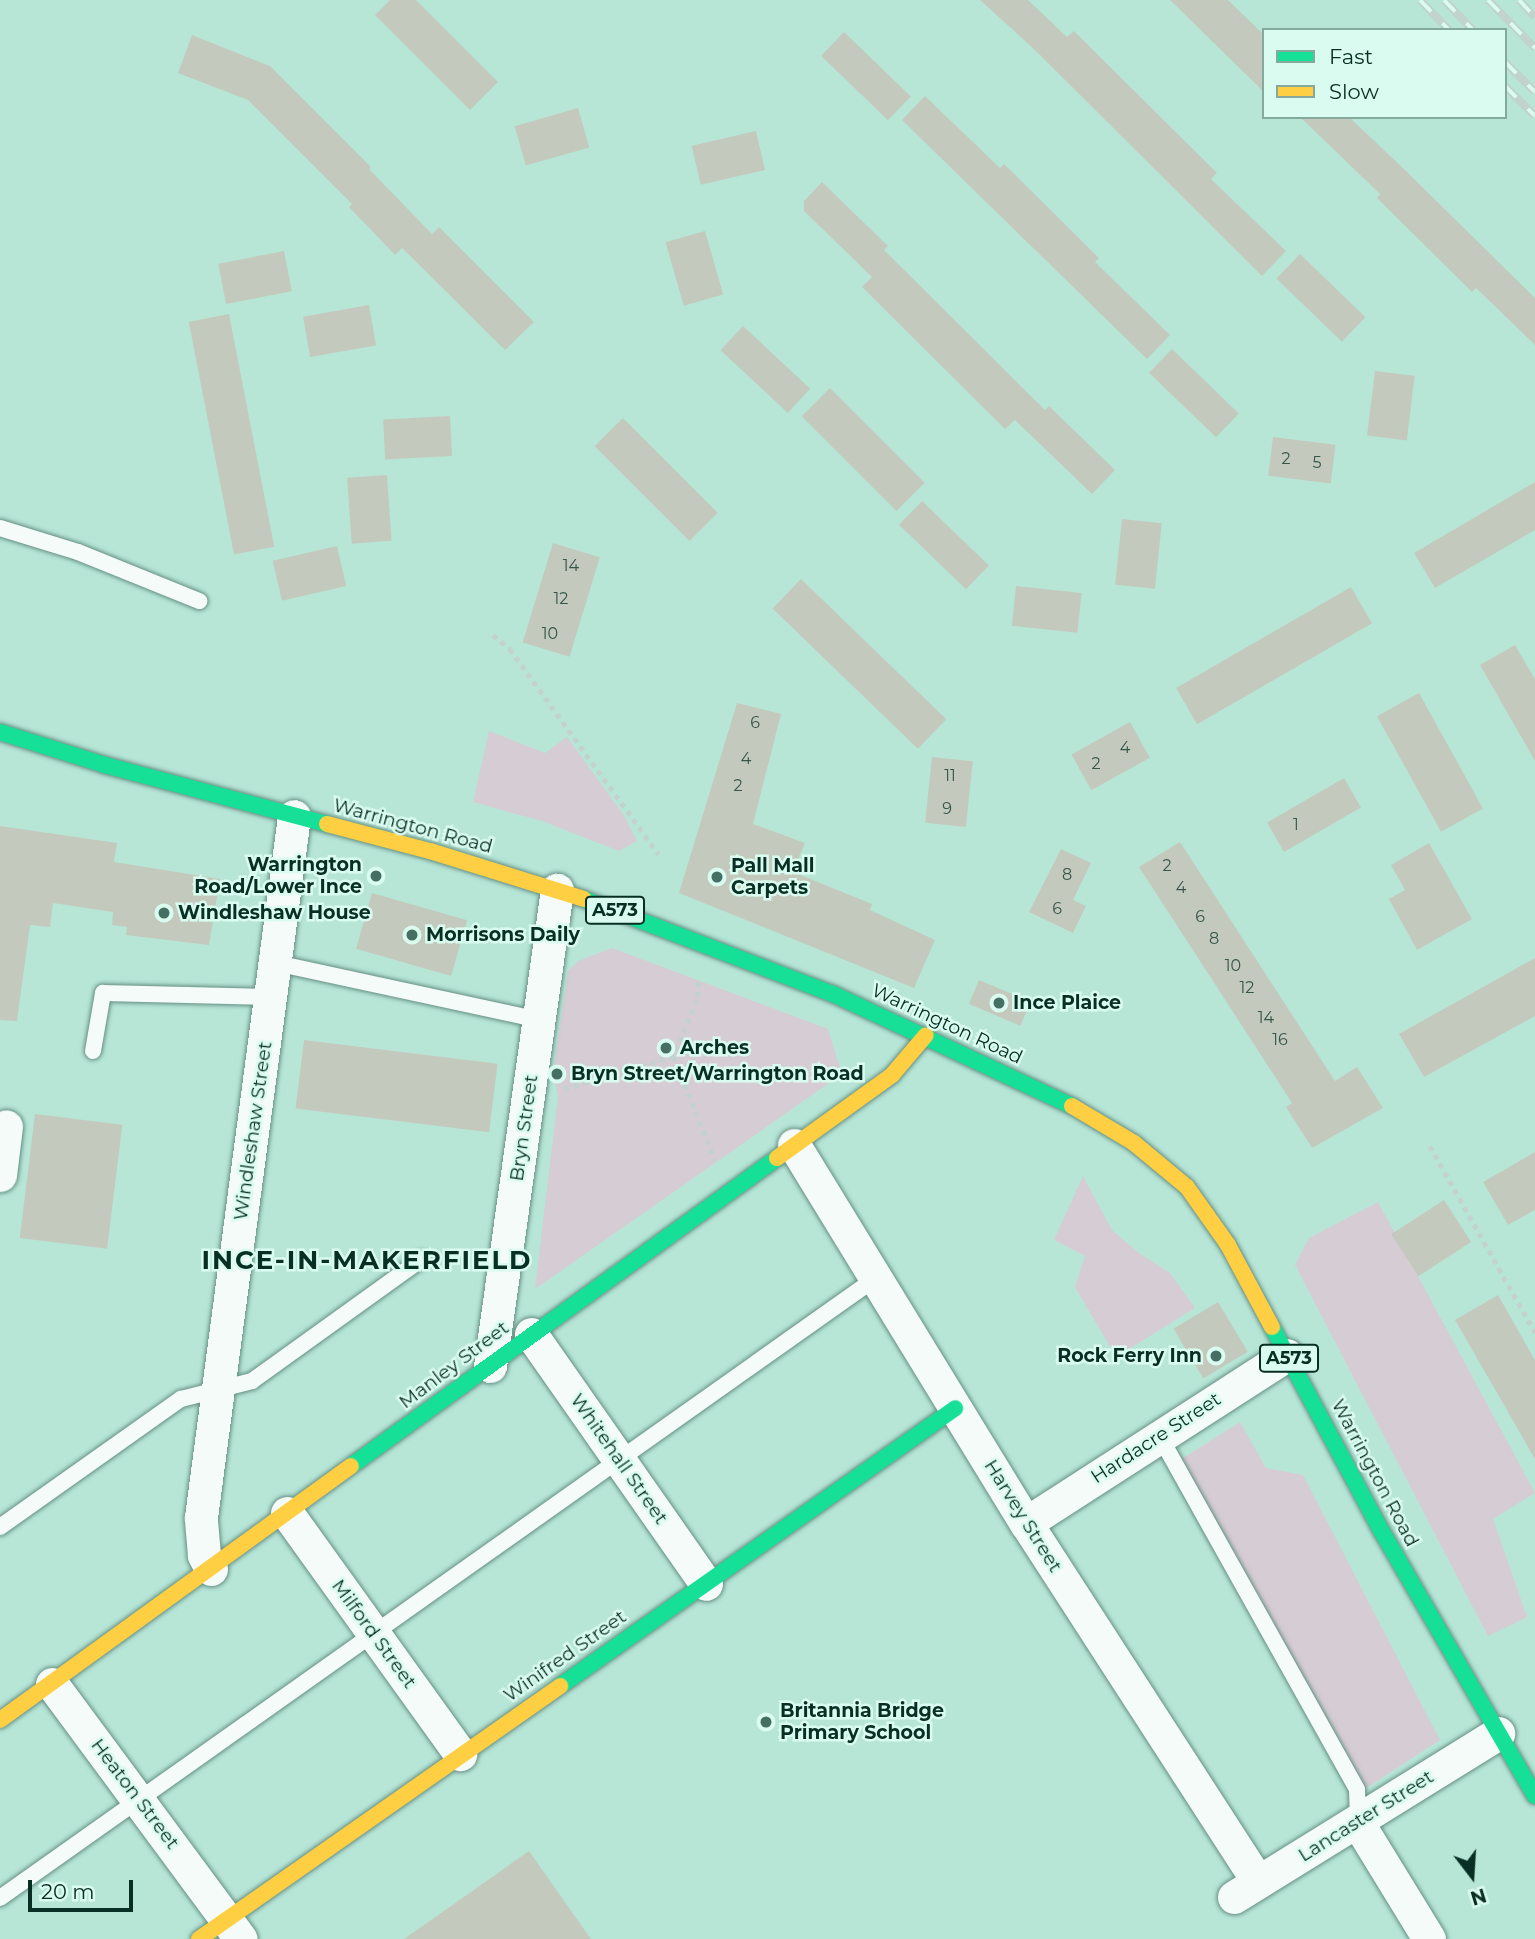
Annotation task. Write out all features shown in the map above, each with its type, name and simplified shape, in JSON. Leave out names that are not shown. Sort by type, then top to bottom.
[{"type":"street","name":"Warrington Road","points":[[0,732],[105,765],[557,890],[833,994],[926,1035],[1077,1110],[1134,1143],[1187,1187],[1228,1245],[1382,1532],[1535,1796]]},
{"type":"street","name":"Windleshaw Street","points":[[211,1569],[204,1555],[201,1517],[294,816]]},
{"type":"street","name":"Bryn Street","points":[[490,1366],[557,890]]},
{"type":"street","name":"Manley Street","points":[[0,1720],[892,1075],[926,1035]]},
{"type":"street","points":[[0,1175],[6,1126]]},
{"type":"street","name":"Harvey Street","points":[[794,1145],[1026,1523],[1246,1890]]},
{"type":"street","name":"Whitehall Street","points":[[531,1334],[706,1584]]},
{"type":"street","name":"Hardacre Street","points":[[1026,1523],[1287,1355]]},
{"type":"street","name":"Winifred Street","points":[[199,1939],[234,1929],[460,1754],[955,1408]]},
{"type":"street","name":"Milford Street","points":[[287,1513],[460,1754]]},
{"type":"street","name":"Heaton Street","points":[[52,1684],[234,1929]]},
{"type":"street","name":"Lancaster Street","points":[[1246,1890],[1498,1733]]},
{"type":"street","points":[[1357,1822],[1429,1939]]},
{"type":"lane","points":[[0,528],[78,552],[199,601]]},
{"type":"lane","points":[[276,963],[539,1020]]},
{"type":"lane","points":[[93,1051],[103,993],[271,997]]},
{"type":"lane","points":[[0,1527],[181,1399],[252,1381],[422,1259]]},
{"type":"lane","points":[[0,1898],[876,1278]]},
{"type":"lane","points":[[1159,1436],[1357,1790],[1357,1822]]},
{"type":"path","points":[[493,635],[510,649],[659,855]]},
{"type":"path","points":[[700,974],[697,1000],[674,1056],[728,1193]]},
{"type":"path","points":[[528,1099],[674,1056]]},
{"type":"path","points":[[1430,1146],[1535,1332]]},
{"type":"shaded area","points":[[489,731],[545,753],[567,737],[625,817],[637,841],[619,851],[542,821],[473,802]]},
{"type":"shaded area","points":[[612,948],[828,1029],[842,1074],[535,1289],[558,1096],[553,1072],[568,971],[578,961]]},
{"type":"shaded area","points":[[1083,1176],[1112,1230],[1140,1254],[1170,1273],[1195,1308],[1116,1357],[1075,1287],[1085,1256],[1054,1240]]},
{"type":"shaded area","points":[[1378,1202],[1535,1493],[1493,1519],[1527,1617],[1488,1636],[1295,1265],[1309,1238]]},
{"type":"shaded area","points":[[1240,1422],[1266,1468],[1303,1475],[1440,1740],[1365,1789],[1177,1462]]},
{"type":"building","points":[[390,0],[416,0],[498,82],[470,110],[375,15]]},
{"type":"building","points":[[980,0],[1028,0],[1067,37],[1074,31],[1217,173],[1211,179],[1286,251],[1262,276],[1036,51]]},
{"type":"building","points":[[1170,0],[1228,0],[1262,33],[1262,90]]},
{"type":"building","points":[[844,32],[911,97],[888,120],[821,56]]},
{"type":"building","points":[[192,35],[270,66],[371,167],[369,169],[432,234],[439,227],[534,322],[505,350],[402,248],[395,255],[349,207],[352,204],[248,100],[178,73]]},
{"type":"building","points":[[925,96],[1000,168],[1004,164],[1099,258],[1095,262],[1170,335],[1147,359],[902,120]]},
{"type":"building","points":[[578,108],[589,147],[526,166],[515,126]]},
{"type":"building","points":[[1302,119],[1351,119],[1405,170],[1535,298],[1535,345],[1476,288],[1472,292],[1377,198],[1380,194]]},
{"type":"building","points":[[756,131],[765,170],[701,185],[692,146]]},
{"type":"building","points":[[822,182],[888,246],[884,250],[1045,410],[1049,406],[1115,470],[1092,494],[1015,420],[1005,429],[862,287],[872,277],[804,211],[804,201]]},
{"type":"building","points":[[705,231],[723,294],[684,306],[666,242]]},
{"type":"building","points":[[284,251],[292,291],[226,304],[218,264]]},
{"type":"building","points":[[1300,254],[1365,317],[1342,342],[1276,278]]},
{"type":"building","points":[[369,305],[376,345],[310,357],[303,317]]},
{"type":"building","points":[[229,314],[274,547],[234,554],[189,322]]},
{"type":"building","points":[[743,326],[810,389],[788,413],[720,350]]},
{"type":"building","points":[[1172,349],[1239,414],[1216,437],[1149,373]]},
{"type":"building","points":[[1375,371],[1415,376],[1407,440],[1367,436]]},
{"type":"building","points":[[830,388],[925,483],[896,511],[802,416]]},
{"type":"building","points":[[450,416],[452,456],[385,459],[383,420]]},
{"type":"building","points":[[623,418],[718,513],[689,541],[595,446]]},
{"type":"building","points":[[1273,437],[1336,445],[1331,483],[1268,476]]},
{"type":"building","points":[[387,475],[392,541],[352,544],[347,478]]},
{"type":"building","points":[[1535,482],[1535,530],[1435,588],[1414,553]]},
{"type":"building","points":[[922,501],[989,566],[966,589],[899,525]]},
{"type":"building","points":[[1122,519],[1162,523],[1155,589],[1115,585]]},
{"type":"building","points":[[553,543],[600,557],[569,657],[523,642]]},
{"type":"building","points":[[337,546],[346,586],[282,601],[273,561]]},
{"type":"building","points":[[801,579],[946,719],[918,749],[773,608]]},
{"type":"building","points":[[1016,586],[1082,593],[1077,633],[1012,626]]},
{"type":"building","points":[[1351,587],[1372,623],[1197,724],[1176,688]]},
{"type":"building","points":[[1515,645],[1535,679],[1535,761],[1480,665]]},
{"type":"building","points":[[1419,693],[1483,808],[1441,832],[1377,716]]},
{"type":"building","points":[[737,703],[781,714],[753,824],[805,843],[793,872],[872,904],[870,910],[935,940],[914,988],[679,893]]},
{"type":"building","points":[[1130,722],[1150,758],[1091,790],[1071,754]]},
{"type":"building","points":[[932,757],[973,761],[966,827],[925,823]]},
{"type":"building","points":[[1344,778],[1361,807],[1284,852],[1267,822]]},
{"type":"building","name":"Windleshaw House","points":[[0,826],[117,843],[114,862],[220,879],[209,945],[126,935],[127,927],[112,925],[113,912],[53,903],[50,927],[30,925],[17,1021],[0,1020]]},
{"type":"building","points":[[1180,842],[1335,1081],[1357,1067],[1383,1108],[1312,1148],[1286,1107],[1292,1103],[1139,867]]},
{"type":"building","points":[[1429,843],[1472,919],[1417,950],[1389,899],[1405,890],[1391,865]]},
{"type":"building","points":[[1061,849],[1091,863],[1073,900],[1086,906],[1073,933],[1029,912]]},
{"type":"building","name":"Morrisons Daily","points":[[372,893],[467,920],[451,976],[356,949]]},
{"type":"building","points":[[1535,958],[1535,1016],[1424,1077],[1399,1034]]},
{"type":"building","name":"Ince Plaice","points":[[979,980],[1031,1002],[1020,1026],[969,1004]]},
{"type":"building","points":[[304,1040],[498,1064],[489,1132],[296,1108]]},
{"type":"building","points":[[35,1114],[122,1125],[107,1249],[20,1238]]},
{"type":"building","points":[[1535,1152],[1535,1210],[1508,1225],[1483,1182]]},
{"type":"building","points":[[1444,1200],[1471,1242],[1418,1276],[1391,1234]]},
{"type":"building","points":[[1498,1295],[1535,1360],[1535,1459],[1455,1320]]},
{"type":"building","name":"Rock Ferry Inn","points":[[1218,1302],[1248,1352],[1203,1378],[1173,1329]]},
{"type":"building","points":[[529,1851],[591,1939],[404,1939]]},
{"type":"railway","points":[[1420,0],[1447,28]]},
{"type":"railway","points":[[1444,0],[1471,28]]},
{"type":"railway","points":[[1488,0],[1535,48]]},
{"type":"railway","points":[[1519,0],[1535,17]]},
{"type":"railway","points":[[1507,64],[1535,92]]},
{"type":"railway","points":[[1507,88],[1535,116]]},
{"type":"traffic: fast","points":[[0,732],[105,765],[327,824]]},
{"type":"traffic: fast","points":[[584,899],[833,994],[1072,1106]]},
{"type":"traffic: fast","points":[[351,1466],[777,1158]]},
{"type":"traffic: fast","points":[[1272,1327],[1382,1532],[1535,1796]]},
{"type":"traffic: fast","points":[[560,1686],[955,1408]]},
{"type":"traffic: slow","points":[[327,824],[430,851],[584,899]]},
{"type":"traffic: slow","points":[[777,1158],[892,1075],[926,1035]]},
{"type":"traffic: slow","points":[[1072,1106],[1134,1143],[1187,1187],[1228,1245],[1272,1327]]},
{"type":"traffic: slow","points":[[0,1720],[351,1466]]},
{"type":"traffic: slow","points":[[199,1939],[560,1686]]},
{"type":"place","name":"Warrington Road/Lower Ince","points":[[376,876]]},
{"type":"place","name":"Pall Mall Carpets","points":[[717,877]]},
{"type":"place","name":"Windleshaw House","points":[[164,913]]},
{"type":"place","name":"Morrisons Daily","points":[[412,935]]},
{"type":"place","name":"Ince Plaice","points":[[999,1003]]},
{"type":"place","name":"Arches","points":[[666,1048]]},
{"type":"place","name":"Bryn Street/Warrington Road","points":[[557,1074]]},
{"type":"place","name":"Rock Ferry Inn","points":[[1216,1356]]},
{"type":"place","name":"Britannia Bridge Primary School","points":[[766,1722]]},
{"type":"district","name":"INCE-IN-MAKERFIELD","points":[[367,1261]]}]
